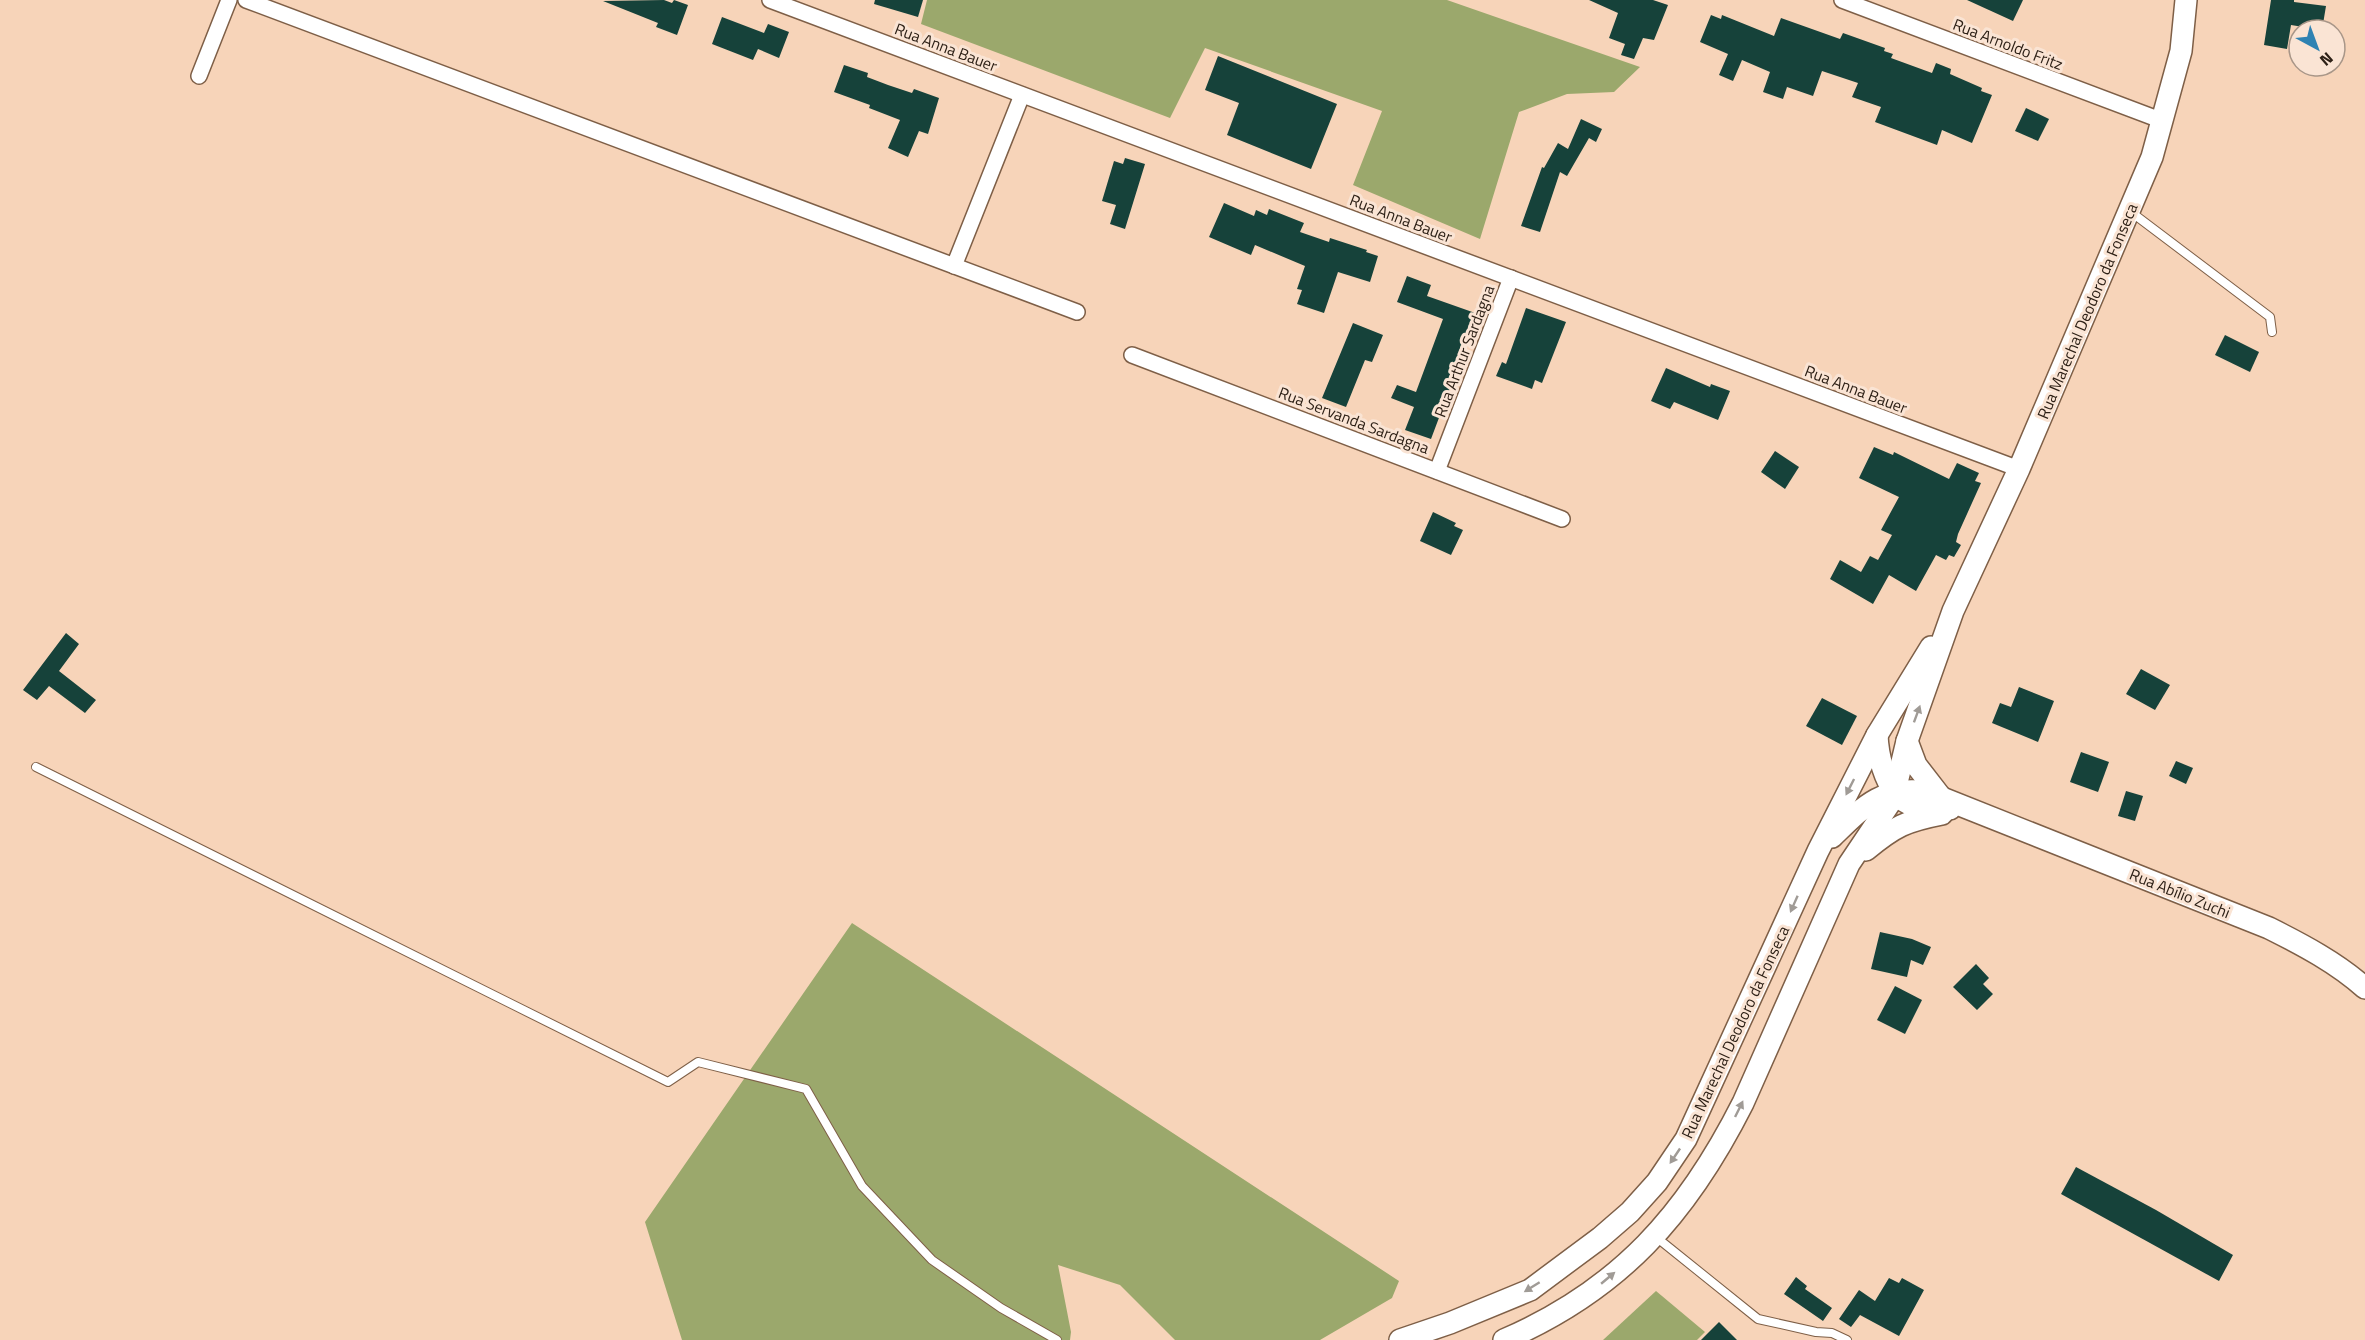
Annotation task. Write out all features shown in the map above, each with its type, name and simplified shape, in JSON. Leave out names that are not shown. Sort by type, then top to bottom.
[{"type":"main road","name":"Rua Marechal Deodoro da Fonseca","points":[[1504,1340],[1558,1313],[1598,1286],[1655,1236],[1683,1204],[1724,1141],[1849,864],[1890,803],[1907,741],[1953,611],[2019,469],[2152,157],[2181,51],[2186,0]]},
{"type":"main road","name":"Rua Marechal Deodoro da Fonseca","points":[[1400,1340],[1450,1323],[1530,1290],[1600,1238],[1630,1212],[1657,1182],[1686,1139],[1818,851],[1877,735],[1953,611]]},
{"type":"main road","points":[[1818,851],[1856,814],[1884,794],[1895,791],[1880,760],[1877,735]]},
{"type":"main road","points":[[1907,741],[1916,765],[1940,796]]},
{"type":"main road","name":"Rua Abílio Zuchi","points":[[1895,791],[1912,789],[1940,796],[2269,928],[2305,946],[2351,975],[2365,988]]},
{"type":"main road","name":"Rua Abílio Zuchi","points":[[1895,791],[1912,805],[1986,815]]},
{"type":"main road","points":[[1849,864],[1884,834],[1904,823],[1960,810]]},
{"type":"main road","points":[[1630,1212],[1655,1236]]},
{"type":"street","points":[[199,76],[229,0]]},
{"type":"street","points":[[246,0],[1077,312]]},
{"type":"street","name":"Rua Anna Bauer","points":[[770,0],[2019,469]]},
{"type":"street","name":"Rua Arnoldo Fritz","points":[[1842,0],[2163,121]]},
{"type":"street","points":[[954,266],[1022,95]]},
{"type":"street","name":"Rua Arthur Sardagna","points":[[1437,471],[1511,278]]},
{"type":"street","name":"Rua Servanda Sardagna","points":[[1132,355],[1562,519]]},
{"type":"lane","points":[[2130,211],[2270,317],[2272,332]]},
{"type":"lane","points":[[36,767],[668,1082],[698,1062],[806,1089],[862,1186],[933,1260],[1001,1308],[1057,1340]]},
{"type":"lane","points":[[1655,1236],[1758,1319],[1816,1332],[1832,1333],[1847,1340]]},
{"type":"green space","points":[[927,0],[1447,0],[1640,67],[1614,92],[1567,94],[1519,112],[1480,239],[1353,185],[1382,111],[1205,48],[1170,118],[921,24]]},
{"type":"green space","points":[[852,923],[1399,1281],[1392,1298],[1320,1340],[1175,1340],[1120,1285],[1058,1265],[1071,1332],[1070,1340],[682,1340],[645,1222]]},
{"type":"green space","points":[[1656,1291],[1705,1332],[1697,1340],[1603,1340]]},
{"type":"building","points":[[664,0],[672,3],[674,0],[688,5],[677,35],[656,27],[658,23],[603,1]]},
{"type":"building","points":[[875,0],[923,0],[918,17],[874,4]]},
{"type":"building","points":[[1589,0],[1653,0],[1668,5],[1654,40],[1643,38],[1634,59],[1621,55],[1625,44],[1609,38],[1618,13]]},
{"type":"building","points":[[1967,0],[2023,0],[2013,21]]},
{"type":"building","points":[[2271,0],[2294,0],[2294,2],[2326,6],[2324,18],[2287,18],[2287,49],[2264,45]]},
{"type":"building","points":[[1711,15],[1721,19],[1722,15],[1774,36],[1781,18],[1840,39],[1843,33],[1885,48],[1884,51],[1893,54],[1891,58],[1932,73],[1936,63],[1951,69],[1950,74],[1992,95],[1972,143],[1942,130],[1937,145],[1875,122],[1881,107],[1852,97],[1858,83],[1822,71],[1813,96],[1787,87],[1783,99],[1763,92],[1770,72],[1742,60],[1733,81],[1719,75],[1728,54],[1700,42]]},
{"type":"building","points":[[722,17],[764,33],[768,24],[789,32],[779,58],[758,49],[753,60],[712,44]]},
{"type":"building","points":[[1218,56],[1337,104],[1311,169],[1227,135],[1239,103],[1205,90]]},
{"type":"building","points":[[844,65],[868,73],[867,77],[888,85],[912,93],[914,89],[939,98],[928,134],[919,131],[908,157],[888,148],[900,120],[869,108],[870,105],[834,92]]},
{"type":"building","points":[[2026,108],[2049,119],[2038,141],[2015,131]]},
{"type":"building","points":[[1581,119],[1602,129],[1596,142],[1589,138],[1567,176],[1560,172],[1540,232],[1521,226],[1542,167],[1544,168],[1558,143],[1568,149]]},
{"type":"building","points":[[1125,158],[1145,164],[1125,229],[1110,224],[1116,205],[1102,201],[1114,161],[1123,164]]},
{"type":"building","points":[[1224,203],[1254,216],[1256,210],[1267,215],[1269,209],[1304,223],[1300,232],[1329,242],[1330,238],[1367,250],[1366,252],[1378,256],[1370,282],[1338,272],[1324,313],[1297,304],[1302,290],[1297,289],[1305,266],[1255,245],[1251,255],[1209,237]]},
{"type":"building","points":[[1407,276],[1431,285],[1427,296],[1478,314],[1431,439],[1405,430],[1414,407],[1391,398],[1397,385],[1416,392],[1443,319],[1397,302]]},
{"type":"building","points":[[1526,308],[1566,322],[1542,383],[1535,380],[1532,389],[1496,376],[1502,362],[1506,364]]},
{"type":"building","points":[[1353,323],[1383,335],[1372,362],[1365,360],[1346,407],[1322,398]]},
{"type":"building","points":[[2225,335],[2259,352],[2250,372],[2215,355]]},
{"type":"building","points":[[1666,368],[1710,387],[1711,384],[1730,391],[1718,420],[1674,402],[1670,409],[1651,401]]},
{"type":"building","points":[[1874,447],[1893,455],[1894,452],[1949,479],[1957,463],[1979,473],[1975,481],[1981,483],[1958,534],[1956,542],[1961,545],[1954,557],[1949,555],[1946,560],[1936,555],[1916,591],[1889,575],[1873,604],[1830,579],[1840,560],[1861,572],[1870,556],[1878,560],[1892,535],[1881,530],[1899,497],[1859,478]]},
{"type":"building","points":[[1775,451],[1799,467],[1785,489],[1761,472]]},
{"type":"building","points":[[1433,512],[1456,523],[1454,526],[1463,530],[1451,555],[1420,541]]},
{"type":"building","points":[[66,633],[79,644],[59,671],[96,700],[85,713],[49,686],[37,700],[23,690]]},
{"type":"building","points":[[2141,669],[2170,685],[2155,710],[2126,694]]},
{"type":"building","points":[[2019,687],[2054,701],[2038,742],[1992,723],[2000,703],[2011,707]]},
{"type":"building","points":[[1822,698],[1857,716],[1842,745],[1806,726]]},
{"type":"building","points":[[2081,752],[2109,762],[2098,792],[2070,782]]},
{"type":"building","points":[[2176,761],[2193,768],[2186,784],[2169,776]]},
{"type":"building","points":[[2126,791],[2143,796],[2135,821],[2118,816]]},
{"type":"building","points":[[1880,932],[1912,939],[1931,947],[1923,965],[1911,960],[1907,977],[1871,969]]},
{"type":"building","points":[[1976,964],[1989,978],[1983,984],[1993,994],[1977,1010],[1953,987]]},
{"type":"building","points":[[1895,986],[1922,1000],[1905,1034],[1877,1020]]},
{"type":"building","points":[[2076,1167],[2233,1255],[2219,1281],[2061,1194]]},
{"type":"building","points":[[1796,1277],[1807,1286],[1805,1289],[1832,1308],[1823,1321],[1784,1294]]},
{"type":"building","points":[[1889,1278],[1899,1283],[1902,1278],[1924,1290],[1899,1336],[1860,1315],[1851,1327],[1839,1319],[1859,1290],[1875,1301]]},
{"type":"building","points":[[1719,1322],[1737,1340],[1701,1340]]}]
